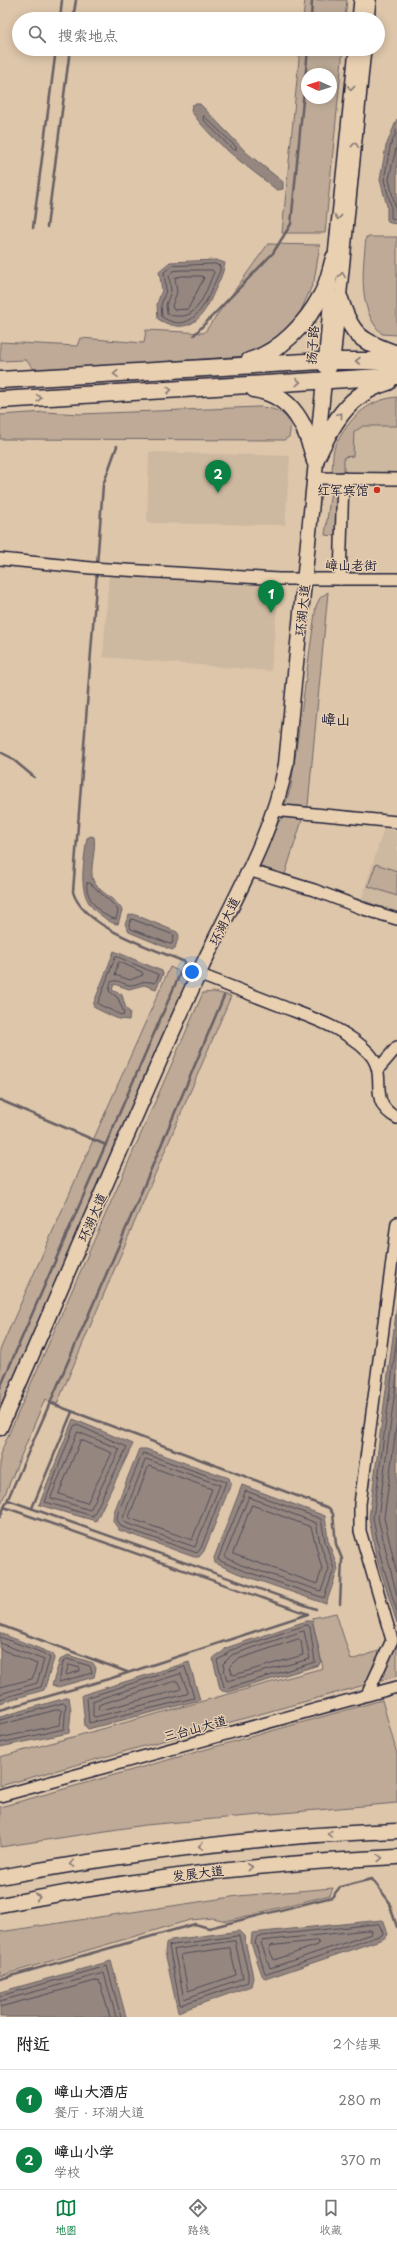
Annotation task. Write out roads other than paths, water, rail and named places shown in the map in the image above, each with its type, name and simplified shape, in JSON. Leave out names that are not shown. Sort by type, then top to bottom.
[{"type":"highway","points":[[229,367],[263,357],[289,338],[302,324],[322,296],[334,258]]},
{"type":"highway","points":[[340,299],[349,323],[362,338],[376,348],[397,354]]},
{"type":"highway","points":[[0,380],[329,361],[397,361]]},
{"type":"highway","points":[[0,400],[397,376]]},
{"type":"highway","points":[[316,461],[330,430],[343,411],[366,390],[397,379]]},
{"type":"highway","points":[[229,386],[263,391],[276,395],[288,404],[304,426],[316,461]]},
{"type":"main road","name":"环湖大道","points":[[0,1428],[198,974],[248,870],[273,810],[286,764],[324,381]]},
{"type":"main road","name":"发展大道","points":[[0,1877],[82,1862],[191,1847],[311,1836],[397,1831]]},
{"type":"main road","name":"发展大道","points":[[0,1905],[83,1889],[197,1873],[327,1860],[397,1857]]},
{"type":"street","points":[[359,12],[360,0]]},
{"type":"street","points":[[369,12],[370,0]]},
{"type":"street","name":"扬子路","points":[[329,361],[334,258],[354,56]]},
{"type":"street","name":"扬子路","points":[[324,381],[340,299],[364,56]]},
{"type":"street","points":[[314,478],[397,479]]},
{"type":"street","points":[[340,579],[343,478]]},
{"type":"street","name":"嶂山老街","points":[[0,558],[104,569],[305,579],[397,579]]},
{"type":"street","points":[[273,810],[397,822]]},
{"type":"street","points":[[248,870],[314,890],[364,909],[397,919]]},
{"type":"street","points":[[198,974],[340,1030],[354,1039],[369,1053],[379,1068],[379,1098],[383,1108],[397,1118]]},
{"type":"street","points":[[379,1068],[397,1048]]},
{"type":"street","points":[[368,1695],[392,1640],[360,1531],[360,1504],[397,1223]]},
{"type":"street","name":"三台山大道","points":[[0,1796],[397,1687]]},
{"type":"water","points":[[200,104],[247,153],[283,182],[283,189],[277,190],[220,144],[191,111],[192,105]]},
{"type":"water","points":[[397,119],[397,224],[390,223],[387,220],[387,206],[380,180],[386,146]]},
{"type":"water","points":[[216,260],[225,263],[223,271],[210,302],[199,317],[186,325],[178,326],[158,319],[157,304],[162,290],[159,271],[170,262]]},
{"type":"water","points":[[91,836],[94,837],[92,870],[93,880],[96,885],[115,901],[122,910],[118,924],[110,922],[94,909],[88,901],[85,893],[83,884],[84,864],[87,838]]},
{"type":"water","points":[[133,914],[177,932],[179,935],[175,948],[172,950],[129,932],[125,924],[129,915]]},
{"type":"water","points":[[114,951],[162,971],[163,974],[156,989],[144,985],[129,989],[114,984],[112,990],[122,995],[126,1009],[130,1012],[129,1020],[118,1019],[95,1008],[93,1005]]},
{"type":"water","points":[[397,1306],[397,1623],[376,1556],[369,1518]]},
{"type":"water","points":[[73,1419],[133,1444],[96,1521],[39,1505]]},
{"type":"water","points":[[139,1449],[146,1449],[229,1478],[231,1484],[204,1551],[199,1557],[194,1557],[119,1530],[113,1521],[114,1512]]},
{"type":"water","points":[[242,1485],[325,1516],[328,1540],[338,1569],[326,1604],[237,1573],[215,1563],[214,1558]]},
{"type":"water","points":[[306,1621],[311,1621],[313,1624],[321,1660],[319,1665],[229,1692],[222,1691],[220,1689],[213,1659],[226,1648]]},
{"type":"water","points":[[0,1633],[53,1654],[54,1659],[44,1690],[0,1703]]},
{"type":"water","points":[[68,1655],[93,1663],[96,1668],[94,1677],[58,1687],[52,1685],[60,1660]]},
{"type":"water","points":[[189,1662],[200,1700],[88,1729],[85,1726],[82,1695]]},
{"type":"water","points":[[69,1697],[71,1711],[69,1733],[0,1747],[0,1717]]},
{"type":"water","points":[[384,1921],[388,1935],[383,1939],[265,1979],[262,1975],[251,1943],[252,1933]]},
{"type":"water","points":[[239,1931],[244,1936],[252,1972],[253,1978],[251,1986],[178,2012],[165,1952],[166,1944],[171,1940]]},
{"type":"water","points":[[111,1961],[126,2017],[0,2017],[0,1992]]},
{"type":"waterway","points":[[61,12],[62,0]]},
{"type":"waterway","points":[[74,12],[76,0]]},
{"type":"waterway","points":[[311,12],[312,0]]},
{"type":"waterway","points":[[33,228],[55,56]]},
{"type":"waterway","points":[[47,227],[69,56]]},
{"type":"waterway","points":[[194,335],[273,253],[291,224],[307,56]]},
{"type":"waterway","points":[[97,565],[103,485],[117,446]]},
{"type":"waterway","points":[[0,1388],[185,962],[138,943],[105,926],[90,916],[80,905],[73,892],[97,572]]},
{"type":"waterway","points":[[0,752],[10,757],[34,777]]},
{"type":"waterway","points":[[0,1517],[119,1245],[224,996]]},
{"type":"waterway","points":[[0,1100],[106,1145]]},
{"type":"waterway","points":[[50,1403],[329,1508],[333,1514],[336,1544],[342,1559],[340,1604]]},
{"type":"waterway","points":[[32,1508],[72,1412]]},
{"type":"waterway","points":[[8,1500],[316,1609]]},
{"type":"waterway","points":[[0,1710],[112,1678],[308,1614],[4,1507]]},
{"type":"waterway","points":[[0,1625],[127,1672]]},
{"type":"waterway","points":[[0,1979],[195,1924],[209,1928],[332,1897],[340,1887],[372,1879],[388,1900],[397,1927]]},
{"type":"place","name":"红军宾馆","points":[[377,490]]},
{"type":"place","name":"嶂山小学","points":[[218,493]]},
{"type":"place","name":"嶂山大酒店","points":[[271,613]]},
{"type":"district","name":"嶂山","points":[[336,720]]}]
